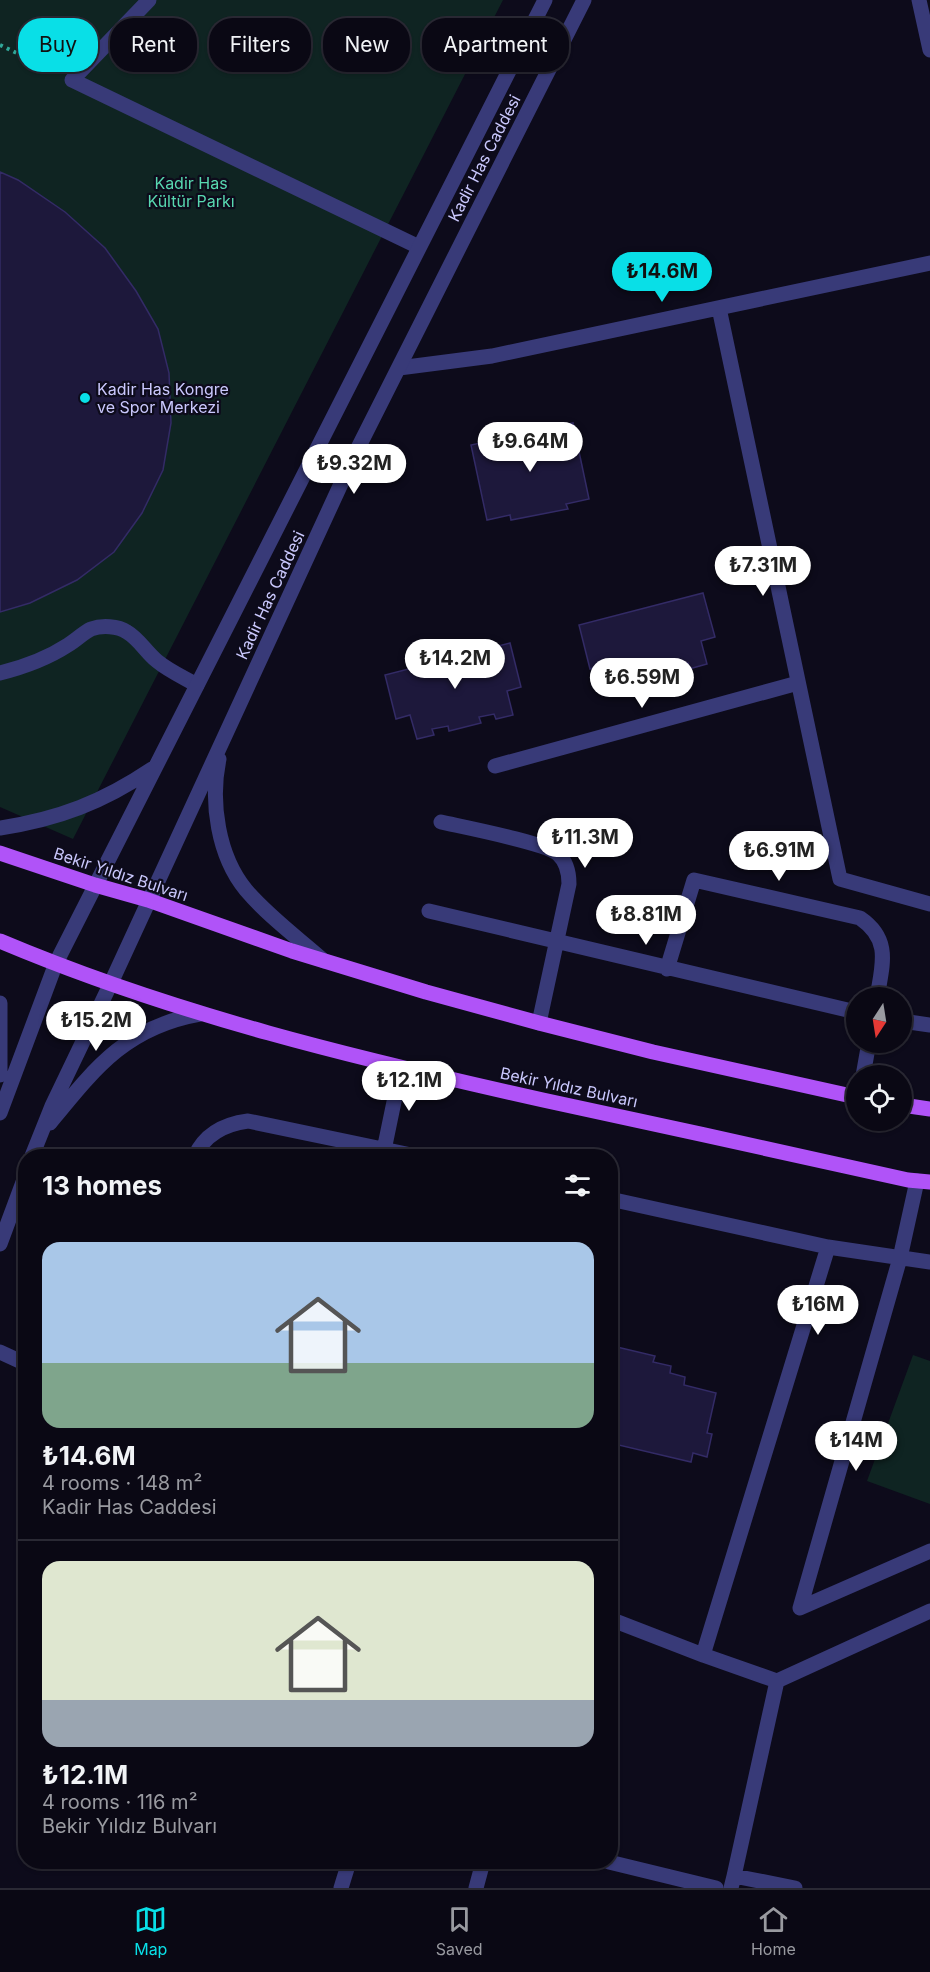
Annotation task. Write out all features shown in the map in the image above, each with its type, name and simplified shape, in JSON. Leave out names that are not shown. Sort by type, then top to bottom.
[{"type":"main road","name":"Bekir Yıldız Bulvarı","points":[[0,853],[148,900],[324,961],[426,992],[653,1052],[846,1095]]},
{"type":"main road","name":"Bekir Yıldız Bulvarı","points":[[0,941],[200,1014],[285,1039],[401,1068],[924,1181]]},
{"type":"main road","points":[[912,1106],[930,1109]]},
{"type":"street","points":[[149,0],[72,80],[419,247]]},
{"type":"street","name":"Kadir Has Caddesi","points":[[0,1113],[56,963],[545,0]]},
{"type":"street","name":"Kadir Has Caddesi","points":[[35,1149],[52,1106],[352,460],[584,0]]},
{"type":"street","points":[[919,0],[930,50]]},
{"type":"street","points":[[399,368],[492,356],[930,263]]},
{"type":"street","points":[[718,308],[840,879],[930,904]]},
{"type":"street","points":[[0,673],[41,659],[68,646],[92,629],[106,627],[121,629],[129,633],[156,661],[196,685]]},
{"type":"street","points":[[495,766],[798,683]]},
{"type":"street","points":[[224,738],[217,768],[216,799],[218,820],[227,857],[245,889],[324,961]]},
{"type":"street","points":[[0,828],[62,815],[91,804],[124,788],[155,767]]},
{"type":"street","points":[[441,822],[550,849],[564,861],[569,872],[569,884],[539,1023]]},
{"type":"street","points":[[667,969],[694,880],[860,918],[877,933],[884,954],[879,987]]},
{"type":"street","points":[[429,911],[846,1010]]},
{"type":"street","points":[[0,1003],[0,1075]]},
{"type":"street","points":[[40,1135],[79,1088],[114,1052],[139,1034],[161,1024],[180,1017],[200,1014]]},
{"type":"street","points":[[912,1022],[930,1025]]},
{"type":"street","points":[[198,1149],[209,1136],[222,1127],[249,1121],[384,1149],[401,1068]]},
{"type":"street","points":[[924,1181],[800,1608],[930,1551]]},
{"type":"street","points":[[0,1244],[18,1194]]},
{"type":"street","points":[[618,1201],[828,1247],[930,1262]]},
{"type":"street","points":[[703,1655],[828,1247]]},
{"type":"street","points":[[0,1352],[18,1360]]},
{"type":"street","points":[[618,1622],[777,1681],[930,1611]]},
{"type":"street","points":[[777,1681],[732,1882],[795,1888]]},
{"type":"street","points":[[618,1864],[716,1888]]},
{"type":"street","points":[[340,1888],[347,1869]]},
{"type":"street","points":[[476,1888],[481,1869]]},
{"type":"path","points":[[0,45],[72,80]]},
{"type":"green space","name":"Kadir Has Kültür Parkı","points":[[0,0],[503,0],[494,18],[422,18],[422,72],[466,72],[73,839],[0,807]]},
{"type":"green space","points":[[913,1355],[930,1361],[930,1504],[867,1481]]},
{"type":"building","name":"Kadir Has Kongre ve Spor Merkezi","points":[[0,172],[18,180],[65,212],[105,248],[136,291],[158,329],[169,373],[171,423],[163,470],[142,513],[114,552],[77,580],[30,603],[0,612]]},
{"type":"building","points":[[573,423],[589,499],[566,504],[568,509],[511,520],[510,515],[487,520],[471,445]]},
{"type":"building","points":[[703,593],[715,637],[701,641],[707,664],[689,669],[688,663],[673,667],[674,673],[643,681],[641,675],[626,679],[628,685],[610,689],[604,665],[590,669],[579,625]]},
{"type":"building","points":[[510,643],[521,687],[507,691],[513,715],[496,719],[494,714],[479,717],[481,723],[449,731],[448,726],[432,729],[434,735],[417,739],[410,715],[396,719],[385,675]]},
{"type":"building","points":[[618,1347],[655,1356],[653,1362],[671,1366],[670,1373],[685,1377],[684,1385],[716,1393],[707,1433],[712,1434],[707,1457],[693,1453],[691,1462],[618,1445]]},
{"type":"place","name":"Kadir Has Kongre ve Spor Merkezi","points":[[85,398]]}]
